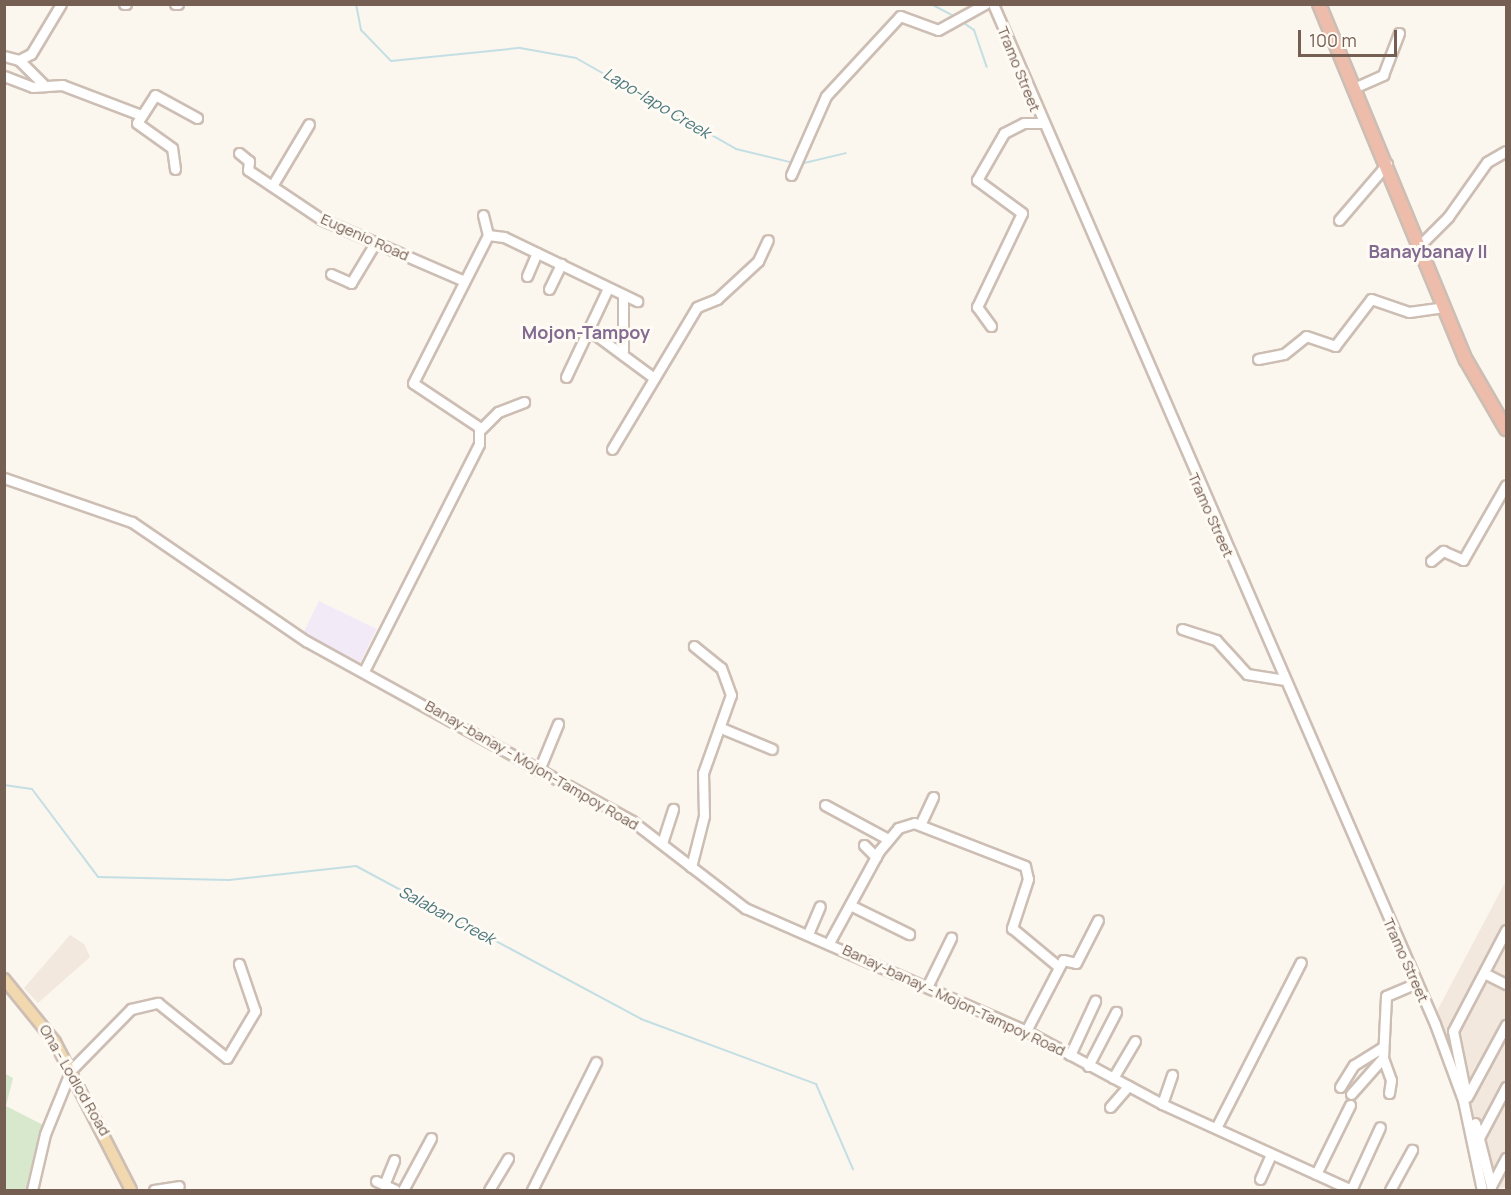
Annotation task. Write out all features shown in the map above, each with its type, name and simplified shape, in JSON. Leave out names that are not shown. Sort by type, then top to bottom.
[{"type":"highway","points":[[1319,4],[1356,87],[1466,360],[1506,429]]},
{"type":"main road","name":"Ona - Lodlod Road","points":[[4,979],[28,1002],[71,1070],[131,1191]]},
{"type":"street","points":[[19,60],[31,54],[61,4]]},
{"type":"street","points":[[791,175],[826,96],[900,16],[938,30],[986,4]]},
{"type":"street","name":"Tramo Street","points":[[993,4],[1041,123],[1435,1024],[1463,1100],[1482,1191]]},
{"type":"street","points":[[1356,87],[1383,75],[1399,33]]},
{"type":"street","points":[[4,56],[19,60],[45,86]]},
{"type":"street","points":[[4,76],[45,86],[62,85],[141,115]]},
{"type":"street","points":[[175,169],[172,148],[137,123],[155,95],[197,118]]},
{"type":"street","points":[[272,186],[309,123]]},
{"type":"street","points":[[991,326],[977,307],[1022,213],[977,180],[1004,133],[1024,123],[1041,123]]},
{"type":"street","points":[[1420,245],[1448,217],[1486,162],[1506,151]]},
{"type":"street","name":"Eugenio Road","points":[[239,153],[249,161],[248,170],[321,219],[462,280]]},
{"type":"street","points":[[1340,220],[1387,164]]},
{"type":"street","points":[[481,429],[413,383],[462,280],[488,236],[483,215]]},
{"type":"street","points":[[488,236],[537,253],[637,301]]},
{"type":"street","points":[[612,448],[701,302],[717,299],[758,261],[768,240]]},
{"type":"street","points":[[331,274],[351,283],[375,243]]},
{"type":"street","points":[[527,276],[537,253]]},
{"type":"street","points":[[549,290],[561,264]]},
{"type":"street","points":[[566,376],[608,288]]},
{"type":"street","points":[[622,295],[623,351]]},
{"type":"street","points":[[1258,359],[1284,354],[1306,336],[1335,346],[1371,299],[1409,312],[1444,307]]},
{"type":"street","points":[[589,330],[654,378]]},
{"type":"street","points":[[365,669],[479,444],[481,429],[498,412],[524,402]]},
{"type":"street","name":"Banay-banay - Mojon-Tampoy Road","points":[[4,478],[132,522],[306,641],[365,669],[662,843],[745,908],[830,941],[1026,1031],[1162,1104],[1316,1174],[1338,1188],[1351,1190]]},
{"type":"street","points":[[1431,561],[1443,551],[1463,560],[1506,485]]},
{"type":"street","points":[[1182,629],[1216,640],[1247,674],[1284,680]]},
{"type":"street","points":[[691,867],[704,816],[703,773],[730,702],[727,677],[694,646]]},
{"type":"street","points":[[539,770],[558,724]]},
{"type":"street","points":[[721,728],[772,749]]},
{"type":"street","points":[[920,825],[933,797]]},
{"type":"street","points":[[825,805],[888,839]]},
{"type":"street","points":[[662,843],[673,809]]},
{"type":"street","points":[[830,941],[876,857],[888,839],[906,823],[920,825],[1024,866],[1028,879],[1012,928],[1059,967]]},
{"type":"street","points":[[864,845],[876,857]]},
{"type":"street","points":[[850,905],[909,934]]},
{"type":"street","points":[[808,934],[820,906]]},
{"type":"street","points":[[1026,1031],[1059,967],[1065,959],[1076,963],[1098,920]]},
{"type":"street","points":[[1505,935],[1453,1031],[1467,1097],[1491,1186],[1506,1158]]},
{"type":"street","points":[[927,987],[951,938]]},
{"type":"street","points":[[1216,1128],[1301,962]]},
{"type":"street","points":[[32,1191],[45,1134],[71,1070],[131,1009],[157,1003],[226,1059],[244,1037],[255,1011],[239,963]]},
{"type":"street","points":[[1484,973],[1506,984]]},
{"type":"street","points":[[1389,1093],[1391,1080],[1383,1058],[1386,996],[1416,983]]},
{"type":"street","points":[[1070,1055],[1095,1000]]},
{"type":"street","points":[[1088,1066],[1116,1012]]},
{"type":"street","points":[[1467,1097],[1506,1025]]},
{"type":"street","points":[[1113,1078],[1135,1041]]},
{"type":"street","points":[[1340,1087],[1354,1065],[1383,1047]]},
{"type":"street","points":[[1351,1094],[1383,1058]]},
{"type":"street","points":[[532,1191],[596,1062]]},
{"type":"street","points":[[1162,1104],[1172,1076]]},
{"type":"street","points":[[1110,1107],[1128,1086]]},
{"type":"street","points":[[1479,1138],[1506,1087]]},
{"type":"street","points":[[1316,1174],[1350,1105]]},
{"type":"street","points":[[1351,1190],[1380,1127]]},
{"type":"street","points":[[403,1191],[431,1138]]},
{"type":"street","points":[[1390,1191],[1412,1150]]},
{"type":"street","points":[[1260,1179],[1271,1154]]},
{"type":"street","points":[[489,1191],[508,1158]]},
{"type":"street","points":[[394,1160],[380,1183],[395,1191]]},
{"type":"street","points":[[154,1191],[179,1186]]},
{"type":"shaded area","points":[[319,601],[377,629],[360,663],[302,635]]},
{"type":"shaded area","points":[[1506,881],[1506,1187],[1488,1190],[1435,1015]]},
{"type":"shaded area","points":[[70,935],[84,944],[90,957],[38,1003],[24,988]]},
{"type":"green space","points":[[4,1073],[13,1078],[6,1106],[51,1129],[35,1190],[5,1190]]},
{"type":"waterway","name":"Lapo-lapo Creek","points":[[356,4],[361,30],[391,61],[520,48],[576,58],[736,149],[794,163]]},
{"type":"waterway","points":[[931,4],[954,16]]},
{"type":"waterway","points":[[961,21],[974,30],[987,67]]},
{"type":"waterway","name":"Lapo-lapo Creek","points":[[800,164],[846,153]]},
{"type":"waterway","name":"Salaban Creek","points":[[4,785],[32,789],[98,877],[229,880],[356,866],[641,1019],[816,1084],[853,1169]]},
{"type":"district","name":"Banaybanay II","points":[[1428,251]]},
{"type":"district","name":"Mojon-Tampoy","points":[[586,332]]}]
